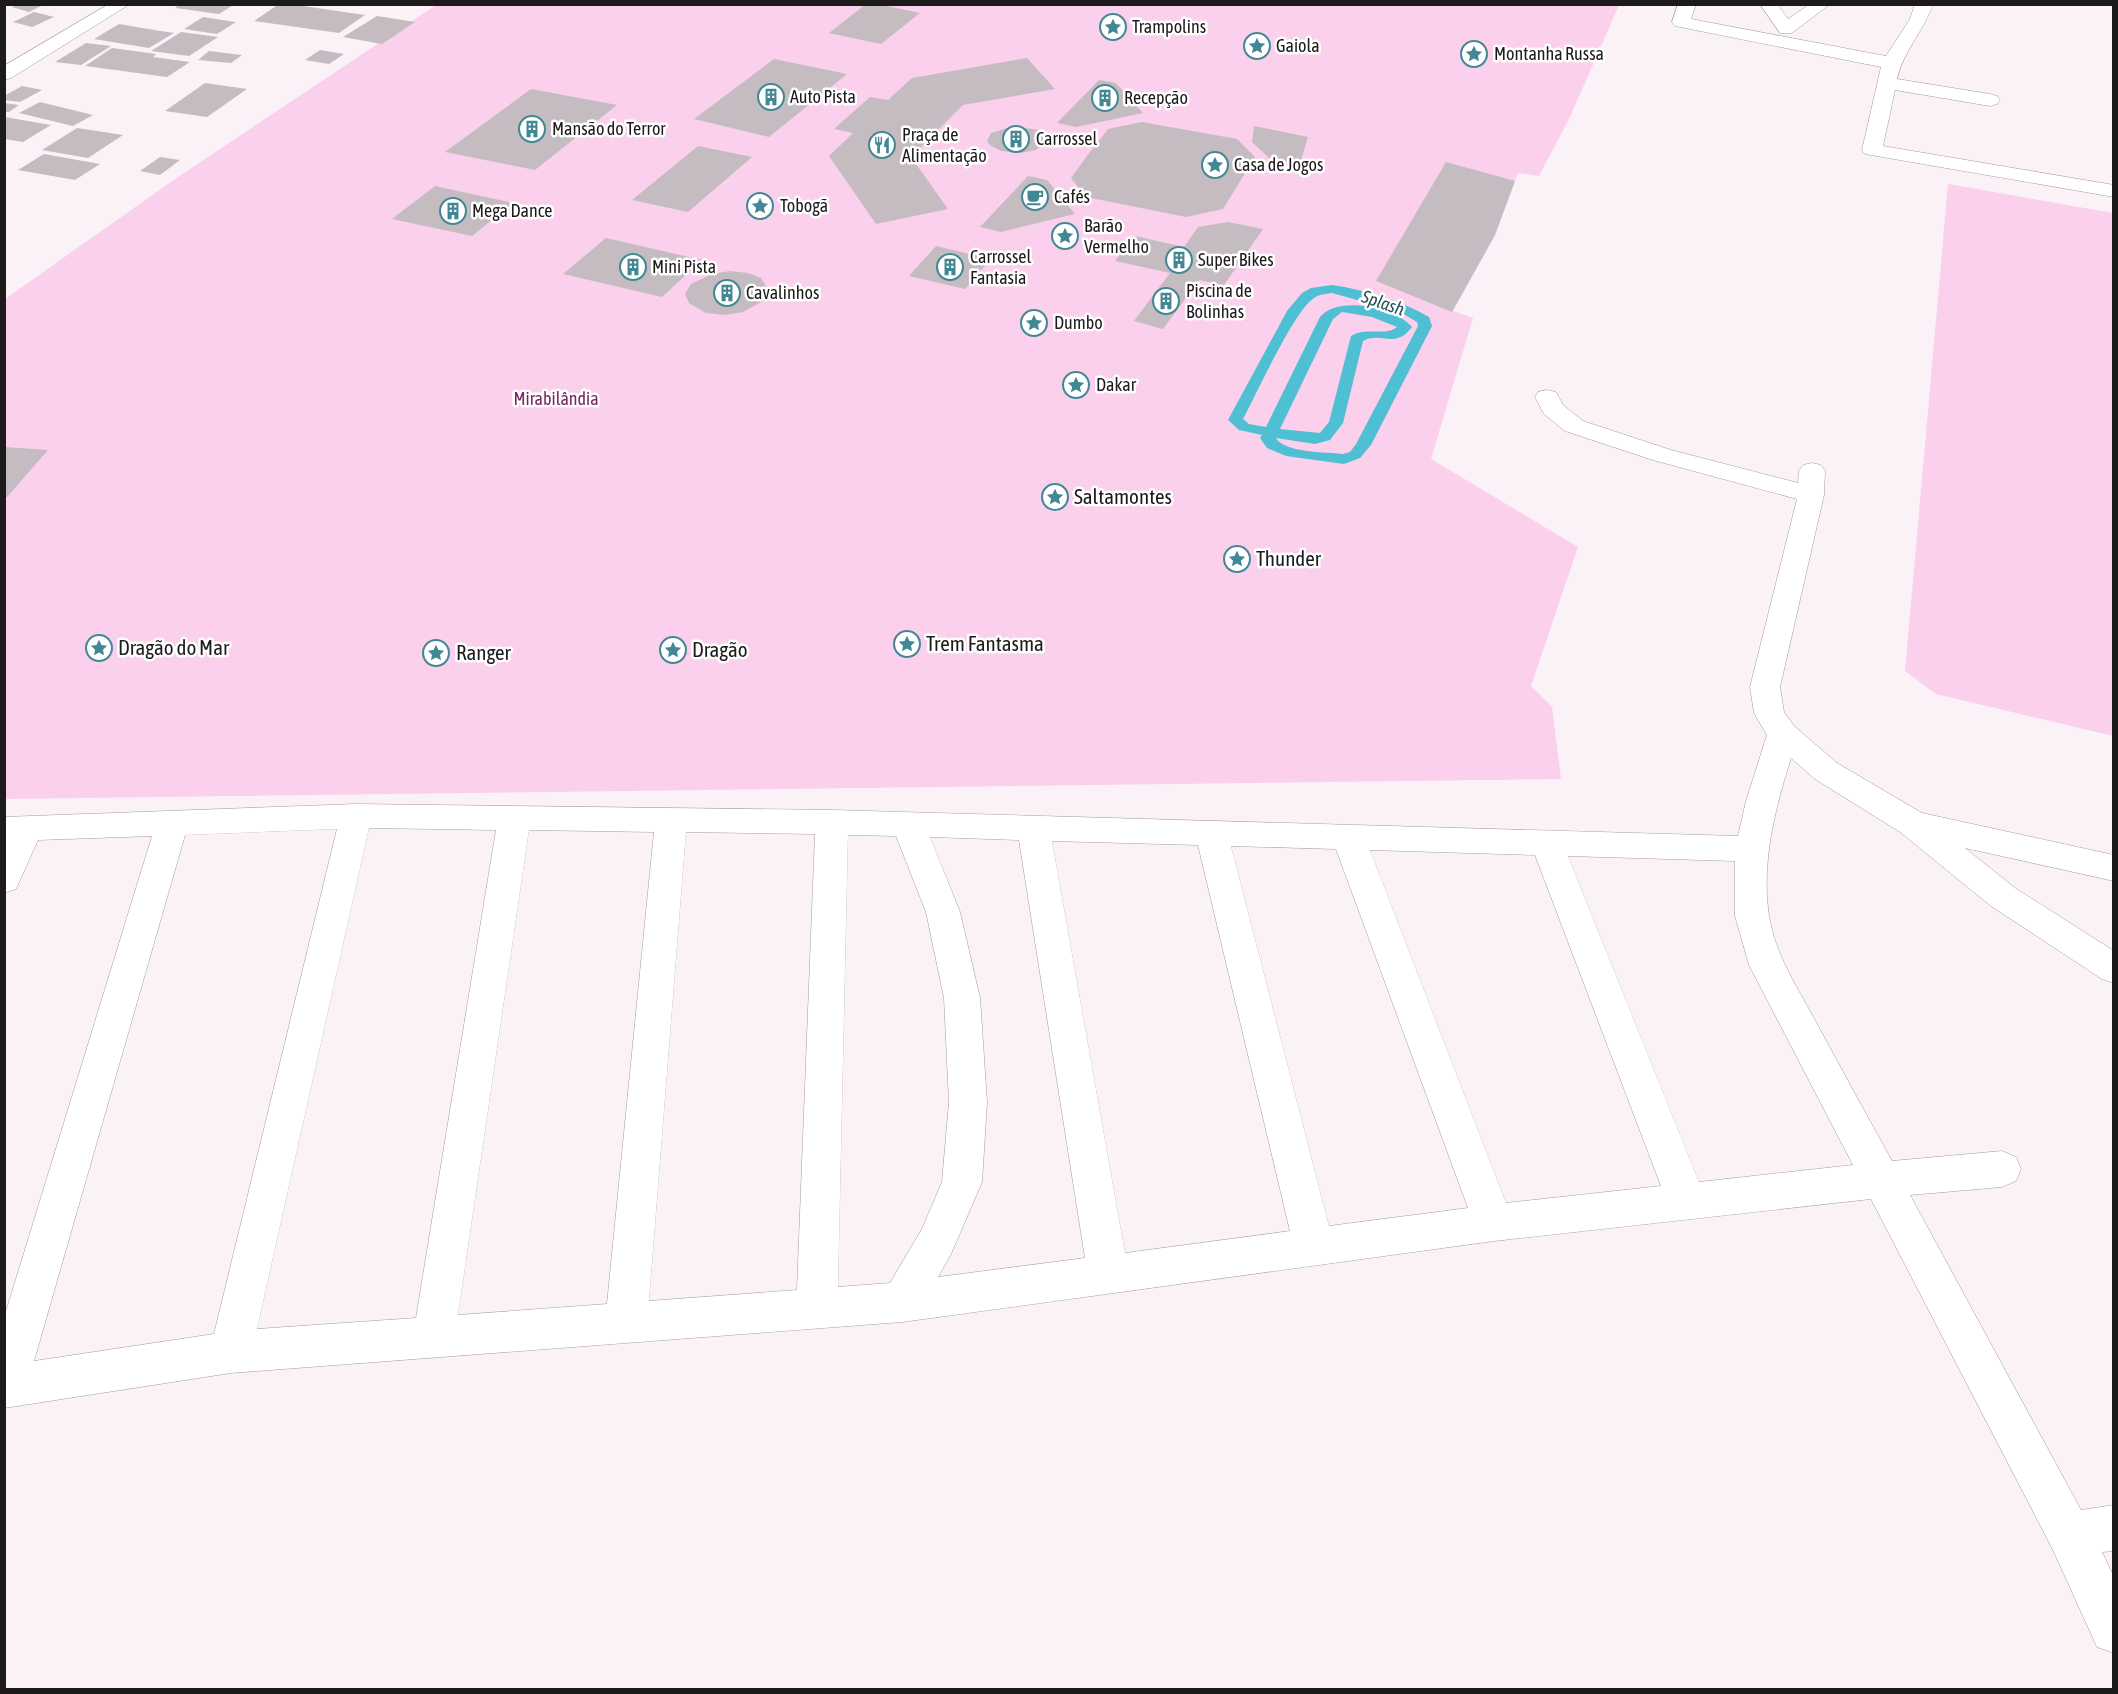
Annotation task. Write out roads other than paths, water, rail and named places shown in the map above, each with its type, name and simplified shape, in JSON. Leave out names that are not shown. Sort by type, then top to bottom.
[{"type":"street","points":[[4,74],[122,4]]},
{"type":"street","points":[[1687,4],[1681,22],[1990,99]]},
{"type":"street","points":[[1768,4],[1786,29],[1822,4]]},
{"type":"street","points":[[1924,4],[1919,19],[1888,73],[1872,150],[2114,191]]},
{"type":"street","points":[[1547,397],[1553,409],[1574,426],[1662,455],[1811,483],[1765,687],[1769,713],[1783,734],[1826,771],[1912,823],[2003,897],[2114,969]]},
{"type":"street","points":[[1783,734],[1757,813],[1749,885],[1752,918],[1767,965],[2069,1534],[2114,1630]]},
{"type":"street","points":[[4,880],[15,829],[356,816],[832,822],[1753,849]]},
{"type":"street","points":[[231,1352],[356,816]]},
{"type":"street","points":[[434,1336],[514,819]]},
{"type":"street","points":[[626,1322],[671,820]]},
{"type":"street","points":[[817,1308],[832,822]]},
{"type":"street","points":[[1912,823],[2114,868]]},
{"type":"street","points":[[172,824],[5,1387],[231,1352],[902,1302],[1494,1223],[1881,1180],[2002,1169]]},
{"type":"street","points":[[902,1302],[938,1241],[962,1182],[968,1102],[962,998],[943,912],[908,824]]},
{"type":"street","points":[[1033,828],[1108,1274]]},
{"type":"street","points":[[1211,833],[1314,1247]]},
{"type":"street","points":[[1348,837],[1494,1223]]},
{"type":"street","points":[[1547,844],[1687,1202]]},
{"type":"street","points":[[2069,1534],[2114,1528]]},
{"type":"waterway","name":"Splash","points":[[1332,289],[1350,292],[1405,309],[1424,320],[1425,326],[1363,445],[1355,455],[1344,459],[1291,453],[1272,445],[1268,438],[1271,432],[1244,427],[1235,420],[1292,314],[1307,296],[1316,291],[1332,289]]},
{"type":"waterway","name":"Splash","points":[[1344,308],[1377,314],[1401,323],[1405,327],[1395,335],[1368,334],[1356,339],[1336,423],[1325,437],[1315,439],[1271,432],[1327,317],[1344,308]]},
{"type":"place","name":"Trampolins","points":[[1113,27]]},
{"type":"place","name":"Gaiola","points":[[1257,46]]},
{"type":"place","name":"Montanha Russa","points":[[1474,54]]},
{"type":"place","name":"Auto Pista","points":[[771,97]]},
{"type":"place","name":"Recepção","points":[[1105,98]]},
{"type":"place","name":"Mansão do Terror","points":[[532,129]]},
{"type":"place","name":"Carrossel","points":[[1016,139]]},
{"type":"place","name":"Praça de Alimentação","points":[[882,145]]},
{"type":"place","name":"Casa de Jogos","points":[[1215,165]]},
{"type":"place","name":"Cafés","points":[[1035,197]]},
{"type":"place","name":"Tobogã","points":[[760,206]]},
{"type":"place","name":"Mega Dance","points":[[453,211]]},
{"type":"place","name":"Barão Vermelho","points":[[1065,236]]},
{"type":"place","name":"Super Bikes","points":[[1179,260]]},
{"type":"place","name":"Mini Pista","points":[[633,267]]},
{"type":"place","name":"Carrossel Fantasia","points":[[950,267]]},
{"type":"place","name":"Cavalinhos","points":[[727,293]]},
{"type":"place","name":"Piscina de Bolinhas","points":[[1166,301]]},
{"type":"place","name":"Dumbo","points":[[1034,323]]},
{"type":"place","name":"Dakar","points":[[1076,385]]},
{"type":"place","name":"Saltamontes","points":[[1055,497]]},
{"type":"place","name":"Thunder","points":[[1237,559]]},
{"type":"place","name":"Trem Fantasma","points":[[907,644]]},
{"type":"place","name":"Dragão do Mar","points":[[99,648]]},
{"type":"place","name":"Dragão","points":[[673,650]]},
{"type":"place","name":"Ranger","points":[[436,653]]},
{"type":"park label","name":"Mirabilândia","points":[[556,399]]}]
